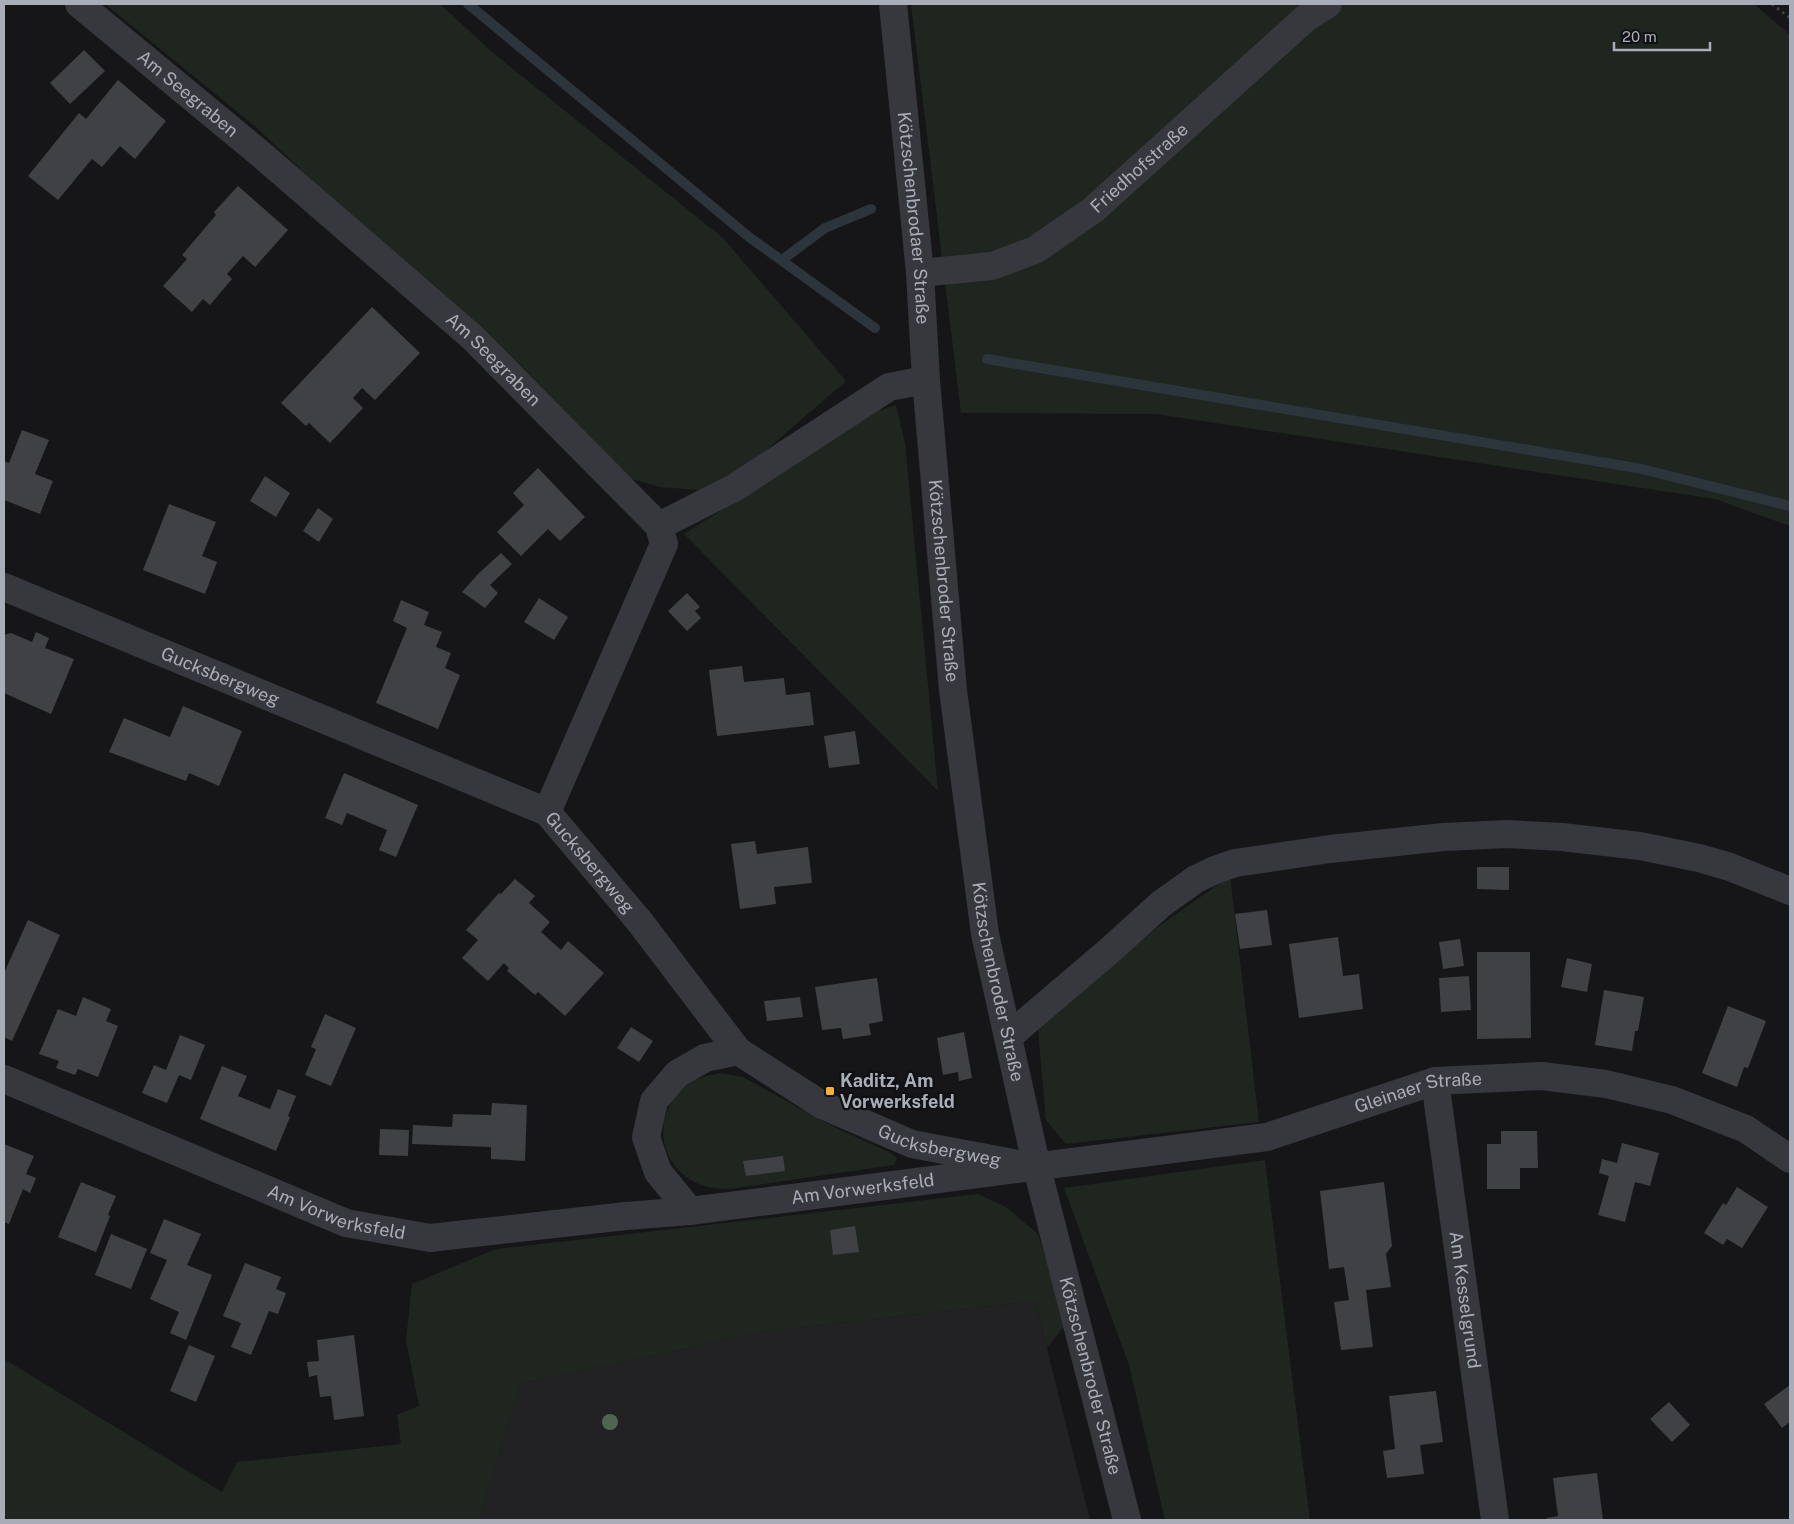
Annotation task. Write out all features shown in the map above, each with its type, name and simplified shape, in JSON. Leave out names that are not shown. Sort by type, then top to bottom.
[{"type":"street","name":"Am Seegraben","points":[[79,4],[263,156],[472,337],[659,526]]},
{"type":"street","name":"Kötzschenbrodaer Straße","points":[[893,4],[920,273],[926,380],[932,432]]},
{"type":"street","name":"Friedhofstraße","points":[[920,273],[992,266],[1035,250],[1093,210],[1307,17],[1328,4]]},
{"type":"street","points":[[547,812],[664,544],[659,526],[734,488],[889,387],[926,380]]},
{"type":"street","name":"Kötzschenbroder Straße","points":[[932,432],[953,690],[985,934],[1037,1168],[1127,1520]]},
{"type":"street","name":"Gucksbergweg","points":[[4,586],[547,812],[640,922],[738,1051],[822,1105],[912,1144],[1037,1168]]},
{"type":"street","points":[[1008,1037],[1161,904],[1196,879],[1235,863],[1330,849],[1444,837],[1507,834],[1562,837],[1640,846],[1730,866],[1790,891]]},
{"type":"street","points":[[690,1212],[658,1172],[646,1137],[654,1101],[677,1074],[705,1058],[738,1051]]},
{"type":"street","name":"Gleinaer Straße","points":[[1037,1168],[1267,1138],[1435,1081],[1542,1076],[1606,1084],[1672,1100],[1746,1129],[1790,1159]]},
{"type":"street","name":"Am Vorwerksfeld","points":[[4,1079],[346,1224],[430,1238],[626,1216],[690,1212],[1037,1168]]},
{"type":"street","name":"Am Kesselgrund","points":[[1435,1081],[1496,1520]]},
{"type":"path","points":[[1772,4],[1790,18]]},
{"type":"shaded area","points":[[105,4],[440,4],[492,52],[723,238],[846,381],[736,476],[699,490],[660,487],[625,477],[256,127]]},
{"type":"shaded area","points":[[911,4],[1754,4],[1790,35],[1790,526],[1715,499],[1156,414],[961,413]]},
{"type":"shaded area","points":[[896,405],[905,443],[938,791],[684,534],[878,411]]},
{"type":"shaded area","points":[[1230,876],[1259,1122],[1066,1144],[1046,1120],[1038,1029],[1155,929]]},
{"type":"shaded area","points":[[720,1073],[743,1077],[832,1126],[891,1153],[897,1158],[894,1165],[730,1189],[701,1185],[681,1172],[673,1163],[667,1152],[663,1128],[670,1104],[678,1091],[699,1078]]},
{"type":"shaded area","points":[[1265,1160],[1310,1520],[1165,1520],[1129,1365],[1064,1188]]},
{"type":"shaded area","points":[[978,1194],[1006,1207],[1038,1234],[1066,1324],[1047,1348],[1035,1301],[754,1333],[521,1383],[479,1520],[4,1520],[4,1359],[222,1492],[237,1462],[401,1444],[397,1415],[419,1406],[406,1340],[412,1284],[496,1249]]},
{"type":"shaded area","points":[[1035,1301],[1090,1520],[479,1520],[521,1383],[754,1333]]},
{"type":"building","points":[[84,50],[105,71],[70,104],[50,83]]},
{"type":"building","points":[[118,80],[166,121],[135,159],[120,146],[102,167],[92,159],[58,200],[28,176],[79,113],[86,119]]},
{"type":"building","points":[[238,186],[288,230],[255,267],[243,256],[227,274],[232,279],[210,305],[203,299],[192,312],[163,286],[187,259],[182,255],[216,215],[214,212]]},
{"type":"building","points":[[372,307],[420,353],[375,400],[362,388],[353,398],[363,408],[330,443],[309,423],[306,426],[281,403]]},
{"type":"building","points":[[22,430],[49,440],[35,474],[53,481],[40,514],[4,500],[4,461],[9,463]]},
{"type":"building","points":[[538,468],[585,517],[560,541],[548,529],[521,556],[497,532],[524,505],[513,493]]},
{"type":"building","points":[[265,476],[290,493],[276,517],[250,501]]},
{"type":"building","points":[[169,504],[216,522],[202,556],[217,562],[205,594],[143,570]]},
{"type":"building","points":[[318,508],[333,519],[319,542],[303,531]]},
{"type":"building","points":[[501,553],[512,564],[490,585],[498,593],[485,608],[462,592]]},
{"type":"building","points":[[687,593],[700,607],[695,611],[701,618],[687,631],[668,611]]},
{"type":"building","points":[[539,598],[568,617],[554,640],[524,622]]},
{"type":"building","points":[[401,600],[429,612],[424,625],[442,632],[436,647],[451,653],[445,668],[460,675],[438,729],[376,703],[407,628],[393,621]]},
{"type":"building","points":[[36,632],[49,638],[45,648],[74,659],[51,714],[4,693],[4,635],[11,633],[32,642]]},
{"type":"building","points":[[742,666],[744,682],[784,678],[786,695],[810,692],[814,725],[717,736],[709,670]]},
{"type":"building","points":[[183,706],[242,731],[219,786],[189,773],[186,781],[109,752],[124,718],[170,737]]},
{"type":"building","points":[[855,731],[860,764],[829,768],[824,736]]},
{"type":"building","points":[[344,773],[418,805],[396,857],[379,850],[387,830],[347,813],[342,825],[325,818]]},
{"type":"building","points":[[755,841],[757,854],[808,847],[812,883],[774,887],[776,904],[740,909],[731,844]]},
{"type":"building","points":[[1477,867],[1509,867],[1509,890],[1477,889]]},
{"type":"building","points":[[515,879],[535,896],[529,903],[550,922],[541,932],[561,950],[568,941],[604,973],[565,1016],[538,992],[535,995],[507,971],[509,968],[504,963],[488,981],[462,958],[478,940],[466,930],[499,893],[501,894]]},
{"type":"building","points":[[1267,910],[1272,945],[1240,949],[1235,914]]},
{"type":"building","points":[[28,920],[60,935],[12,1041],[4,1037],[4,973]]},
{"type":"building","points":[[1338,937],[1343,976],[1359,974],[1363,1009],[1299,1018],[1289,944]]},
{"type":"building","points":[[1460,939],[1464,966],[1443,969],[1439,942]]},
{"type":"building","points":[[1477,952],[1530,952],[1531,1038],[1477,1039]]},
{"type":"building","points":[[1567,958],[1592,964],[1587,992],[1561,987]]},
{"type":"building","points":[[1469,976],[1471,1010],[1441,1012],[1439,978]]},
{"type":"building","points":[[877,978],[883,1021],[869,1024],[871,1035],[843,1039],[841,1028],[822,1030],[815,987]]},
{"type":"building","points":[[1604,990],[1644,997],[1638,1031],[1635,1031],[1632,1051],[1595,1045]]},
{"type":"building","points":[[83,997],[111,1009],[106,1021],[118,1026],[98,1077],[78,1069],[75,1075],[56,1068],[59,1061],[39,1054],[58,1009],[76,1016]]},
{"type":"building","points":[[800,997],[803,1017],[767,1021],[764,1001]]},
{"type":"building","points":[[1728,1006],[1766,1021],[1748,1068],[1744,1067],[1737,1087],[1702,1073]]},
{"type":"building","points":[[325,1014],[356,1028],[331,1086],[305,1075],[316,1049],[311,1047]]},
{"type":"building","points":[[631,1027],[653,1041],[639,1062],[617,1048]]},
{"type":"building","points":[[964,1032],[972,1078],[959,1081],[958,1072],[943,1075],[937,1038]]},
{"type":"building","points":[[180,1035],[205,1045],[191,1080],[179,1075],[167,1103],[142,1093],[154,1065],[166,1070]]},
{"type":"building","points":[[222,1066],[247,1076],[238,1096],[270,1109],[278,1089],[296,1096],[288,1116],[290,1117],[276,1151],[200,1119]]},
{"type":"building","points":[[492,1103],[527,1105],[525,1161],[491,1159],[491,1147],[412,1144],[413,1125],[452,1127],[453,1114],[491,1115]]},
{"type":"building","points":[[380,1129],[409,1130],[408,1156],[379,1155]]},
{"type":"building","points":[[1501,1131],[1537,1131],[1538,1168],[1520,1168],[1520,1189],[1487,1189],[1487,1144],[1501,1144]]},
{"type":"building","points":[[1622,1143],[1659,1153],[1650,1186],[1635,1182],[1625,1222],[1598,1215],[1609,1176],[1599,1173],[1602,1159],[1617,1163]]},
{"type":"building","points":[[4,1144],[34,1156],[26,1174],[36,1178],[30,1193],[23,1189],[9,1224],[4,1222]]},
{"type":"building","points":[[783,1156],[785,1171],[746,1176],[743,1161]]},
{"type":"building","points":[[81,1182],[116,1196],[96,1252],[58,1237]]},
{"type":"building","points":[[1384,1182],[1392,1246],[1386,1254],[1391,1287],[1366,1290],[1373,1347],[1341,1350],[1334,1302],[1349,1300],[1344,1267],[1329,1269],[1320,1191]]},
{"type":"building","points":[[1737,1187],[1768,1207],[1742,1248],[1727,1239],[1723,1245],[1704,1233],[1723,1203],[1726,1205]]},
{"type":"building","points":[[164,1219],[201,1234],[187,1265],[212,1275],[186,1340],[170,1333],[179,1312],[150,1299],[167,1260],[150,1253]]},
{"type":"building","points":[[855,1226],[859,1252],[833,1255],[830,1230]]},
{"type":"building","points":[[111,1234],[147,1249],[131,1289],[95,1275]]},
{"type":"building","points":[[245,1263],[281,1277],[276,1289],[286,1293],[278,1314],[269,1311],[251,1355],[231,1347],[241,1323],[223,1316]]},
{"type":"building","points":[[354,1335],[364,1416],[334,1420],[331,1396],[320,1397],[317,1375],[309,1377],[307,1362],[319,1361],[317,1340]]},
{"type":"building","points":[[189,1345],[215,1356],[196,1402],[170,1391]]},
{"type":"building","points":[[1790,1385],[1790,1422],[1782,1428],[1764,1404]]},
{"type":"building","points":[[1436,1391],[1443,1442],[1420,1445],[1424,1474],[1387,1478],[1383,1451],[1395,1449],[1389,1396]]},
{"type":"building","points":[[1669,1402],[1690,1425],[1672,1442],[1650,1419]]},
{"type":"building","points":[[1597,1473],[1603,1520],[1547,1520],[1547,1518],[1558,1516],[1553,1478]]},
{"type":"waterway","points":[[468,4],[749,237],[875,328]]},
{"type":"waterway","points":[[782,260],[825,228],[871,209]]},
{"type":"waterway","points":[[987,359],[1642,469],[1790,506]]},
{"type":"place","name":"Kaditz, Am Vorwerksfeld","points":[[830,1091]]}]
